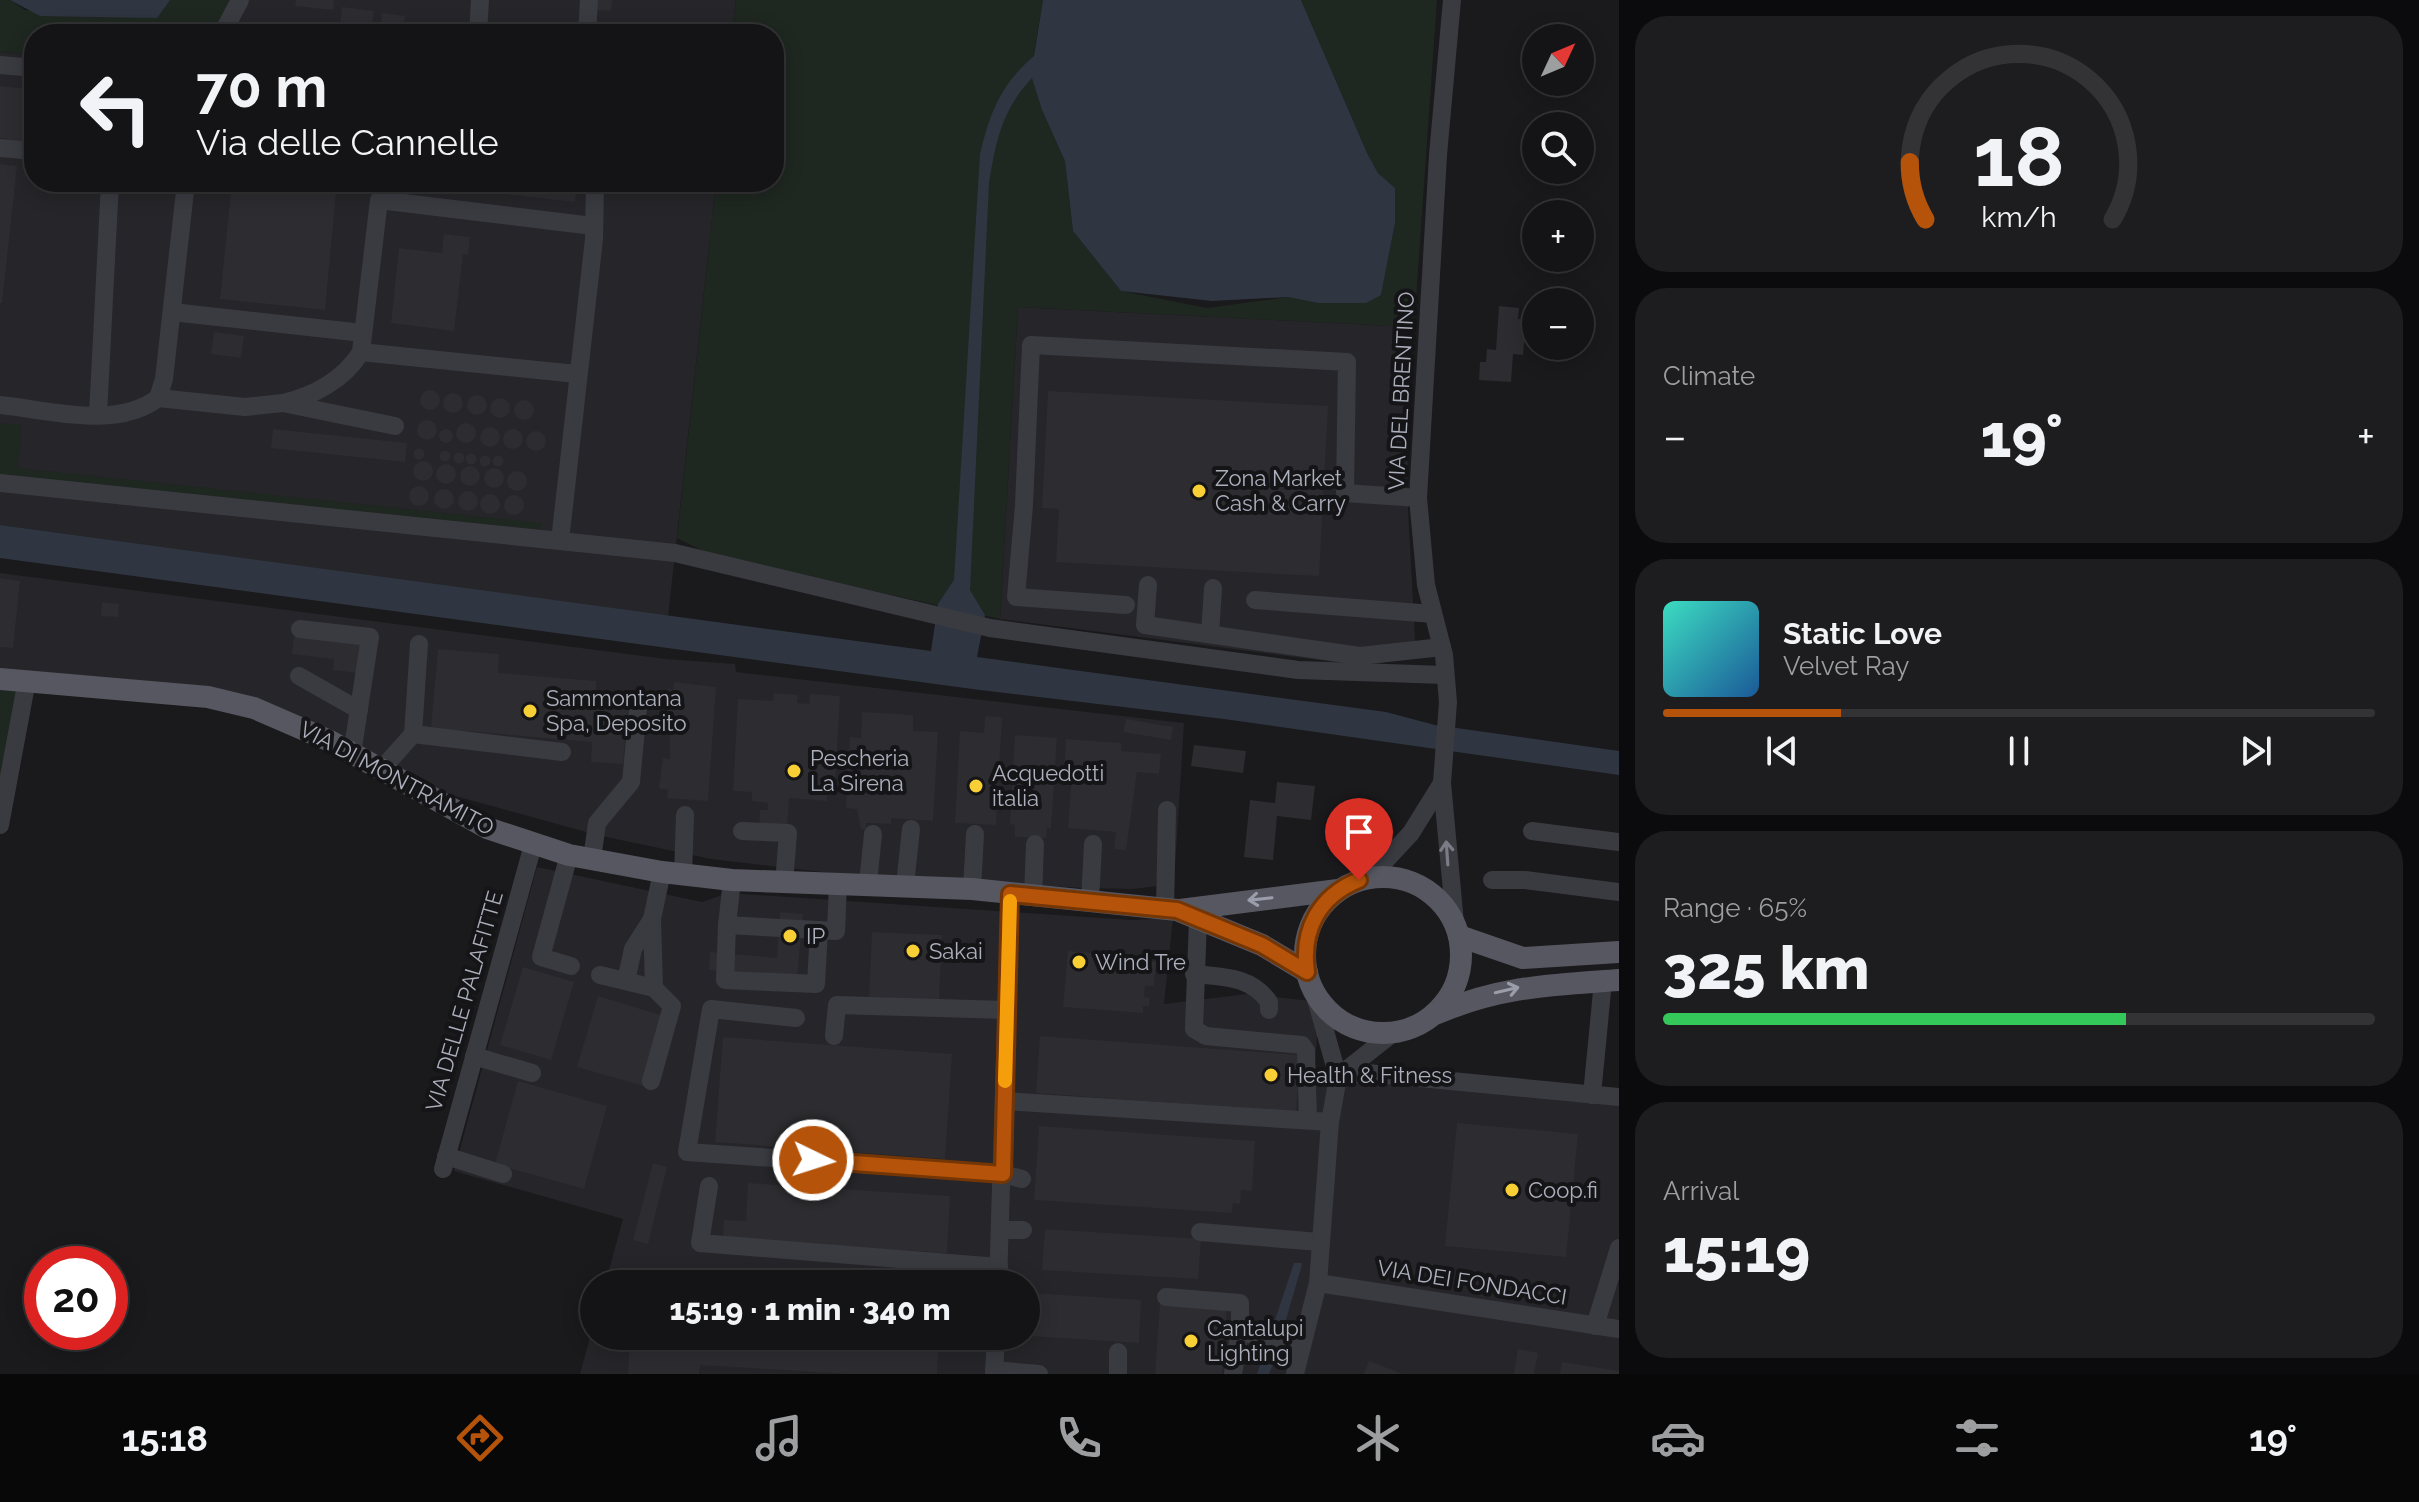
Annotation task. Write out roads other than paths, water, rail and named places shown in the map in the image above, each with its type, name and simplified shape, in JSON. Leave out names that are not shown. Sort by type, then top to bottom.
[{"type":"main road","name":"VIA DI MONTRAMITO","points":[[0,679],[208,697],[239,704],[288,721],[449,809],[533,845],[569,855],[732,880],[972,889],[1171,910],[1262,945],[1310,982],[1327,1009],[1343,1022],[1372,1032],[1393,1033]]},
{"type":"main road","name":"VIA DI MONTRAMITO","points":[[1171,910],[1338,890],[1370,877],[1396,877],[1420,886],[1441,901],[1457,930]]},
{"type":"main road","name":"VIA DI MONTRAMITO","points":[[1310,982],[1308,933],[1319,909],[1338,890]]},
{"type":"main road","points":[[1434,1015],[1452,993],[1458,979],[1457,930],[1523,958],[1619,952]]},
{"type":"main road","points":[[1393,1033],[1411,1029],[1434,1015],[1505,990],[1611,981]]},
{"type":"street","points":[[227,24],[240,0]]},
{"type":"street","points":[[479,24],[480,0]]},
{"type":"street","points":[[588,24],[589,0]]},
{"type":"street","name":"VIA DEL BRENTINO","points":[[1452,0],[1438,155],[1418,498],[1426,585],[1442,647],[1448,702],[1443,776],[1457,930]]},
{"type":"street","points":[[0,65],[24,67]]},
{"type":"street","points":[[0,148],[24,150]]},
{"type":"street","points":[[98,415],[109,192]]},
{"type":"street","points":[[158,398],[172,312],[185,192]]},
{"type":"street","points":[[560,541],[595,192]]},
{"type":"street","points":[[0,405],[98,415],[131,413],[158,398],[245,407],[283,403],[332,383],[361,352],[379,200],[593,226]]},
{"type":"street","points":[[172,312],[363,333]]},
{"type":"street","points":[[1126,605],[1016,597],[1024,505],[1031,345],[1347,362],[1345,493],[1418,498]]},
{"type":"street","points":[[361,352],[577,374]]},
{"type":"street","points":[[283,403],[395,426]]},
{"type":"street","points":[[0,483],[675,553],[990,628],[1298,670],[1445,675]]},
{"type":"street","points":[[1148,585],[1145,625],[1360,656],[1442,647]]},
{"type":"street","points":[[1210,634],[1213,588]]},
{"type":"street","points":[[1255,600],[1433,614]]},
{"type":"street","points":[[300,629],[370,637],[352,754]]},
{"type":"street","points":[[381,770],[413,734],[419,644]]},
{"type":"street","points":[[299,676],[359,710]]},
{"type":"street","points":[[0,825],[27,680]]},
{"type":"street","points":[[592,859],[597,823],[631,782],[638,708]]},
{"type":"street","points":[[413,734],[562,752]]},
{"type":"street","name":"VIA DEL BRENTINO","points":[[1370,877],[1411,833],[1443,776]]},
{"type":"street","points":[[1167,810],[1171,910]]},
{"type":"street","points":[[626,981],[633,949],[652,919],[672,873],[685,815]]},
{"type":"street","points":[[905,885],[911,829]]},
{"type":"street","points":[[742,831],[788,833],[784,884]]},
{"type":"street","points":[[1532,831],[1619,842]]},
{"type":"street","points":[[868,883],[873,834]]},
{"type":"street","points":[[972,889],[975,834]]},
{"type":"street","points":[[1033,896],[1035,844]]},
{"type":"street","points":[[1090,901],[1093,844]]},
{"type":"street","name":"VIA DELLE PALAFITTE","points":[[503,1174],[444,1163],[533,845]]},
{"type":"street","points":[[569,855],[541,957],[571,966]]},
{"type":"street","points":[[732,880],[725,980],[816,984],[819,930]]},
{"type":"street","points":[[1492,880],[1525,880],[1619,892]]},
{"type":"street","points":[[727,925],[836,931],[838,884]]},
{"type":"street","points":[[999,1270],[1010,894]]},
{"type":"street","points":[[652,919],[654,988]]},
{"type":"street","points":[[1198,919],[1193,1016],[1197,1032],[1302,1045],[1306,1051],[1308,1120]]},
{"type":"street","points":[[1194,974],[1228,977],[1253,985],[1269,1002],[1269,1010]]},
{"type":"street","points":[[600,975],[654,988],[672,1006],[651,1081]]},
{"type":"street","points":[[1592,1095],[1611,981]]},
{"type":"street","points":[[1295,1374],[1318,1283],[1330,1122],[1338,1077],[1310,982]]},
{"type":"street","points":[[834,1036],[837,1005],[1006,1010]]},
{"type":"street","points":[[796,1018],[711,1009],[687,1152],[1003,1174],[1022,1179]]},
{"type":"street","points":[[1338,1077],[1393,1033]]},
{"type":"street","points":[[474,1056],[532,1073]]},
{"type":"street","points":[[1338,1077],[1367,1073],[1619,1097]]},
{"type":"street","points":[[1005,1101],[1330,1122]]},
{"type":"street","points":[[709,1186],[700,1243],[945,1270]]},
{"type":"street","points":[[1000,1230],[1023,1230]]},
{"type":"street","points":[[1200,1232],[1319,1242]]},
{"type":"street","points":[[1595,1326],[1613,1294],[1619,1248]]},
{"type":"street","name":"VIA DEI FONDACCI","points":[[1318,1283],[1619,1329]]},
{"type":"street","points":[[1166,1297],[1240,1303],[1240,1331],[1233,1374]]},
{"type":"street","points":[[1240,1331],[1300,1352]]},
{"type":"street","points":[[995,1350],[994,1372],[1039,1374]]},
{"type":"street","points":[[1118,1352],[1118,1374]]},
{"type":"place","name":"Zona Market Cash & Carry","points":[[1199,491]]},
{"type":"place","name":"Sammontana Spa, Deposito","points":[[530,711]]},
{"type":"place","name":"Pescheria La Sirena","points":[[794,771]]},
{"type":"place","name":"Acquedotti italia","points":[[976,786]]},
{"type":"place","name":"IP","points":[[790,936]]},
{"type":"place","name":"Sakai","points":[[913,951]]},
{"type":"place","name":"Wind Tre","points":[[1079,962]]},
{"type":"place","name":"Health & Fitness","points":[[1271,1075]]},
{"type":"place","name":"Coop.fi","points":[[1512,1190]]},
{"type":"place","name":"Cantalupi Lighting","points":[[1191,1341]]}]
